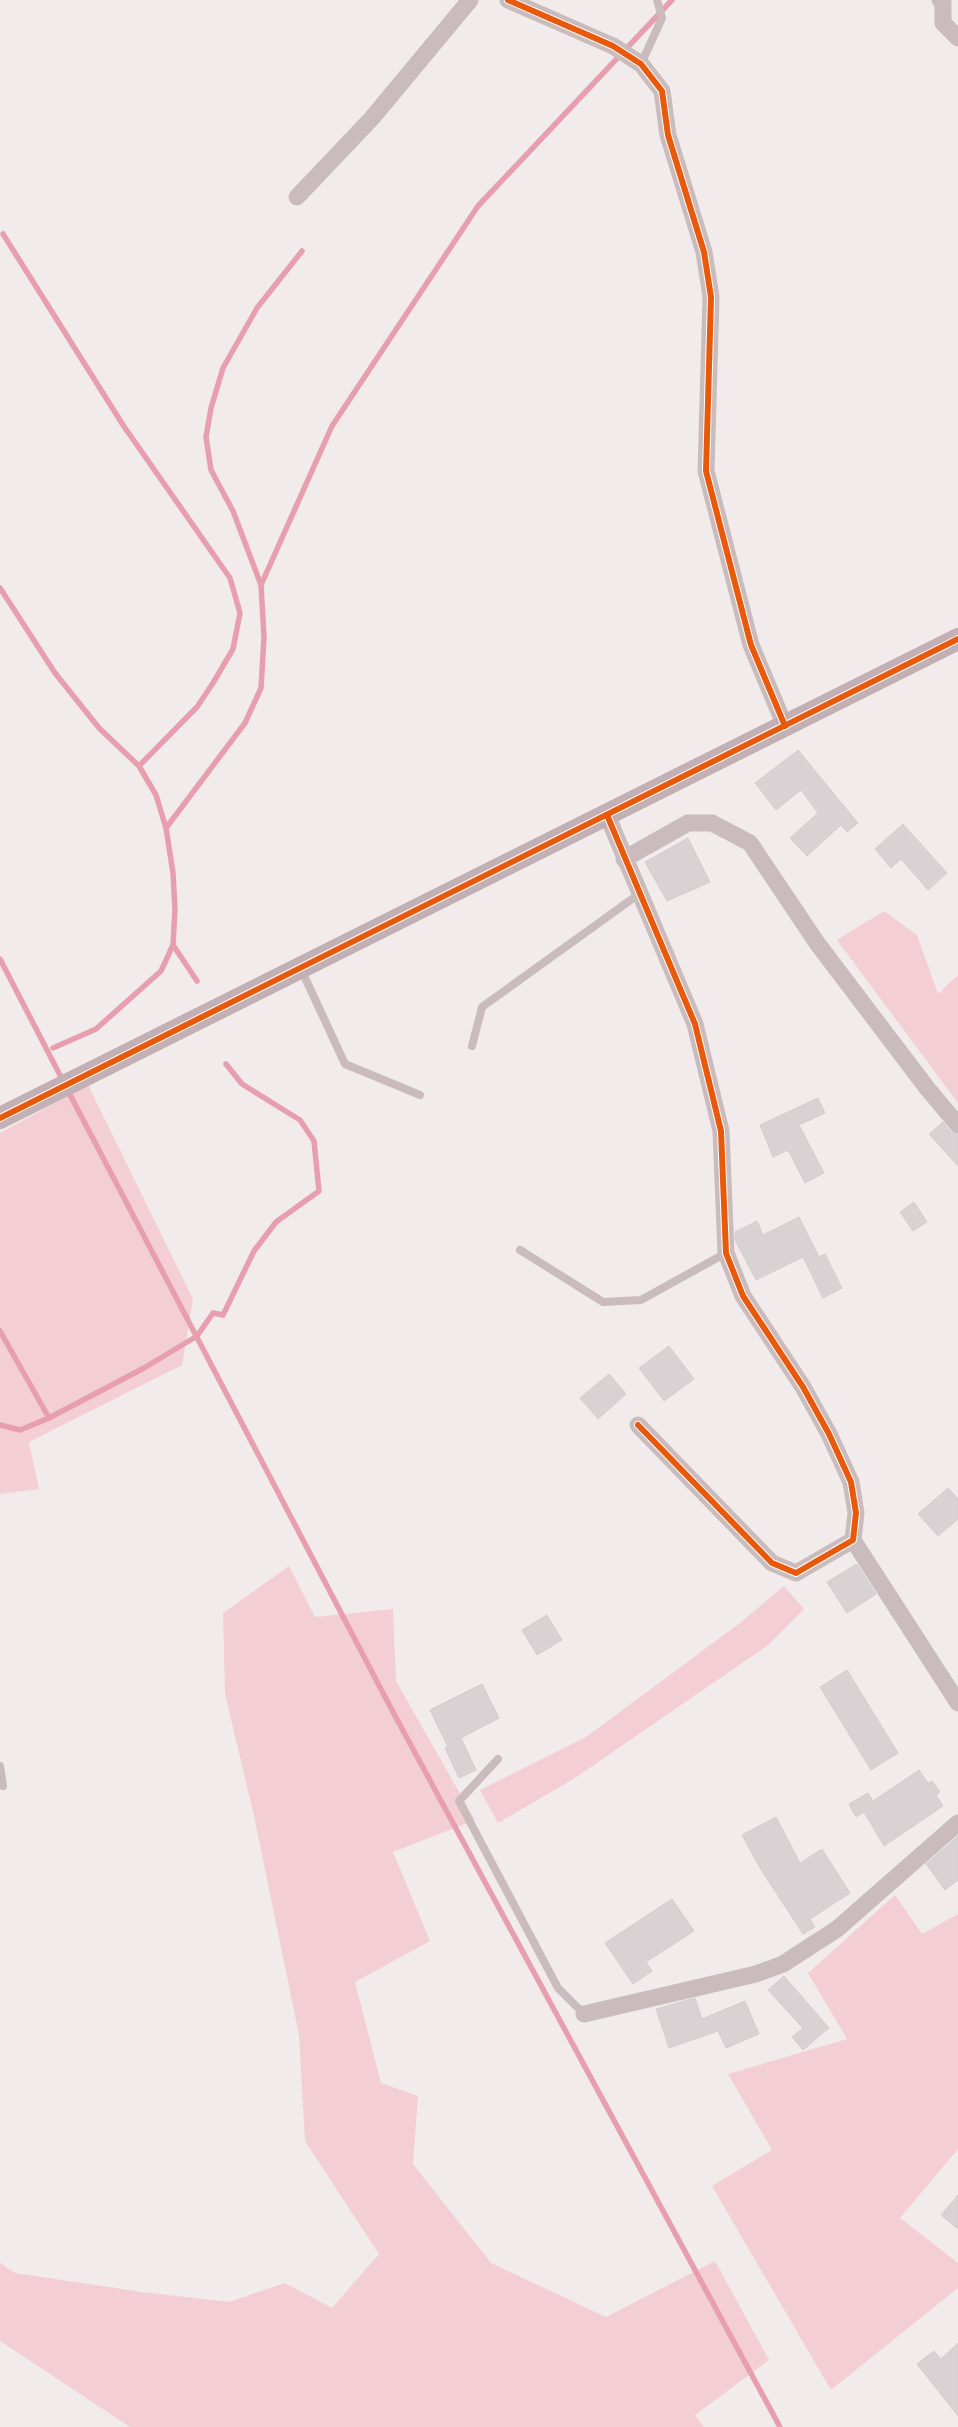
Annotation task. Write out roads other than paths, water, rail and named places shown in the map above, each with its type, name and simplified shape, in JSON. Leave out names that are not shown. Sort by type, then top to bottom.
[{"type":"street","points":[[297,197],[372,118],[470,0]]},
{"type":"street","points":[[508,0],[613,46],[641,64],[662,91],[668,135],[704,252],[711,297],[706,471],[752,645],[785,726]]},
{"type":"street","points":[[940,0],[943,4],[943,22],[958,38]]},
{"type":"street","points":[[0,1118],[958,639]]},
{"type":"street","points":[[607,815],[624,859],[695,1024],[721,1131],[726,1253],[743,1296],[803,1387],[829,1434],[848,1475],[856,1513],[853,1540],[958,1703]]},
{"type":"street","points":[[624,859],[688,824],[712,824],[750,842],[817,943],[927,1088],[958,1125]]},
{"type":"street","points":[[638,1425],[772,1563],[796,1573],[853,1540]]},
{"type":"street","points":[[584,2014],[756,1974],[783,1964],[837,1928],[958,1823]]},
{"type":"lane","points":[[641,64],[662,18],[657,0]]},
{"type":"lane","points":[[472,1046],[482,1007],[639,894]]},
{"type":"lane","points":[[301,968],[345,1064],[420,1095]]},
{"type":"lane","points":[[520,1250],[603,1302],[641,1300],[726,1253]]},
{"type":"lane","points":[[498,1759],[460,1801],[558,1988],[584,2014]]},
{"type":"lane","points":[[0,1766],[3,1786]]},
{"type":"waterway","points":[[261,585],[332,426],[478,206],[672,0]]},
{"type":"waterway","points":[[3,234],[123,425],[230,578],[240,613],[233,649],[213,683],[197,707],[139,766]]},
{"type":"waterway","points":[[166,828],[245,723],[261,688],[264,637],[261,585],[233,511],[211,470],[206,437],[211,408],[223,368],[257,308],[302,251]]},
{"type":"waterway","points":[[0,588],[55,673],[99,728],[139,766],[156,795],[166,828],[173,873],[175,909],[173,945],[161,971],[96,1029],[53,1048]]},
{"type":"waterway","points":[[173,945],[197,981]]},
{"type":"waterway","points":[[0,959],[63,1081]]},
{"type":"waterway","points":[[0,1425],[20,1430],[49,1418],[144,1368],[197,1336],[213,1313],[223,1315],[254,1251],[276,1222],[319,1191],[314,1141],[300,1120],[242,1084],[226,1064]]},
{"type":"waterway","points":[[67,1089],[394,1714],[780,2427]]},
{"type":"waterway","points":[[0,1331],[49,1418]]}]
